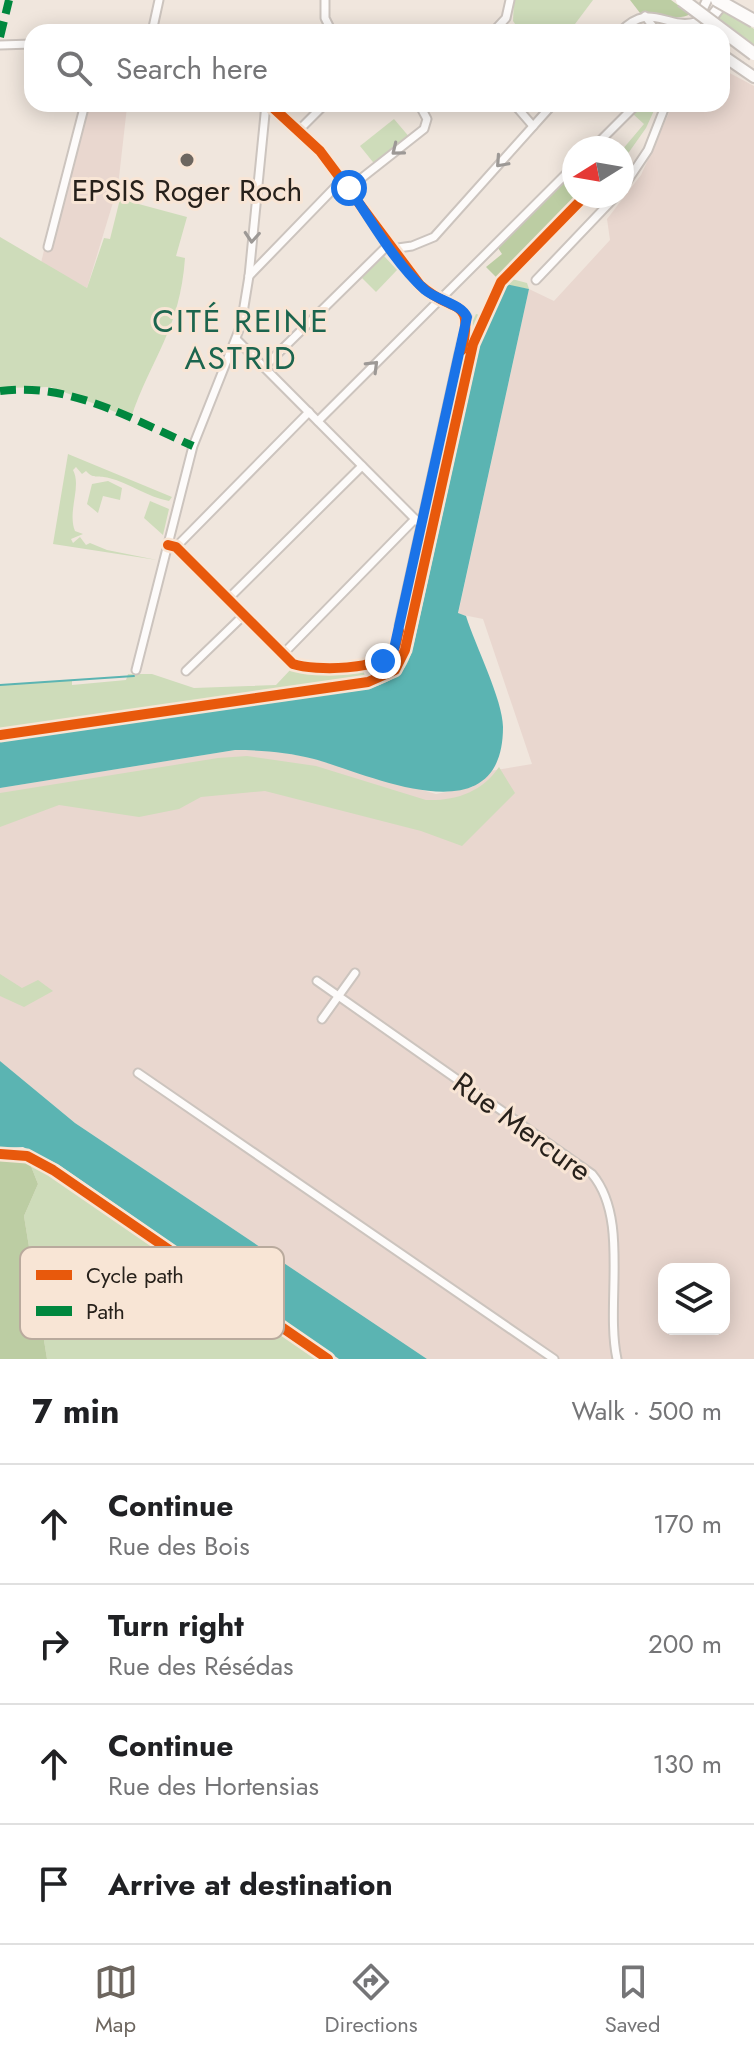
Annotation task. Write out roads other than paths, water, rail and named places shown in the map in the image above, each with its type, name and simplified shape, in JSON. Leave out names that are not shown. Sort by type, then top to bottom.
[{"type":"highway","points":[[682,0],[714,24]]},
{"type":"highway","points":[[717,0],[754,21]]},
{"type":"highway","points":[[730,36],[754,54]]},
{"type":"main road","points":[[711,24],[711,18],[725,0]]},
{"type":"main road","points":[[730,63],[754,77]]},
{"type":"street","points":[[154,24],[159,0]]},
{"type":"street","points":[[325,0],[328,24]]},
{"type":"street","points":[[500,24],[506,18],[510,0]]},
{"type":"street","points":[[632,24],[645,16],[659,16],[682,24],[696,22],[707,0]]},
{"type":"street","points":[[645,16],[651,24]]},
{"type":"street","points":[[0,45],[24,44]]},
{"type":"street","points":[[48,247],[83,112]]},
{"type":"street","points":[[136,670],[172,546],[193,446],[237,340],[249,276],[266,112]]},
{"type":"street","points":[[172,546],[283,654],[302,667],[367,666],[383,661],[394,649],[467,317],[464,312],[438,300],[420,285],[349,188],[299,130],[277,112]]},
{"type":"street","points":[[299,130],[317,112]]},
{"type":"street","points":[[349,188],[424,129],[427,119],[423,112]]},
{"type":"street","points":[[521,112],[533,126]]},
{"type":"street","points":[[264,367],[390,247],[412,246],[434,237],[546,112]]},
{"type":"street","points":[[605,136],[629,112]]},
{"type":"street","points":[[634,171],[648,150],[663,112]]},
{"type":"street","points":[[318,421],[562,178]]},
{"type":"street","points":[[249,276],[342,180]]},
{"type":"street","points":[[536,280],[605,208]]},
{"type":"street","points":[[237,340],[422,526]]},
{"type":"street","points":[[172,546],[309,412]]},
{"type":"street","points":[[228,599],[362,466]]},
{"type":"street","points":[[283,654],[415,519]]},
{"type":"street","points":[[186,671],[244,615]]},
{"type":"street","points":[[322,1019],[355,973]]},
{"type":"street","name":"Rue Mercure","points":[[317,981],[592,1174],[601,1184],[612,1217],[613,1326],[617,1359]]},
{"type":"street","points":[[138,1073],[554,1359]]},
{"type":"water","points":[[506,284],[529,289],[458,613],[466,616],[502,716],[497,761],[481,782],[458,791],[430,791],[304,757],[235,750],[0,788],[0,741],[368,689],[397,676],[407,664],[413,646],[481,340]]},
{"type":"water","points":[[0,1061],[75,1123],[260,1247],[177,1247],[59,1165],[23,1147],[0,1148]]},
{"type":"water","points":[[284,1263],[427,1359],[339,1359],[284,1321]]},
{"type":"waterway","points":[[0,685],[134,676]]},
{"type":"place","name":"EPSIS Roger Roch","points":[[187,160]]},
{"type":"district","name":"CITÉ REINE ASTRID","points":[[241,340]]}]
